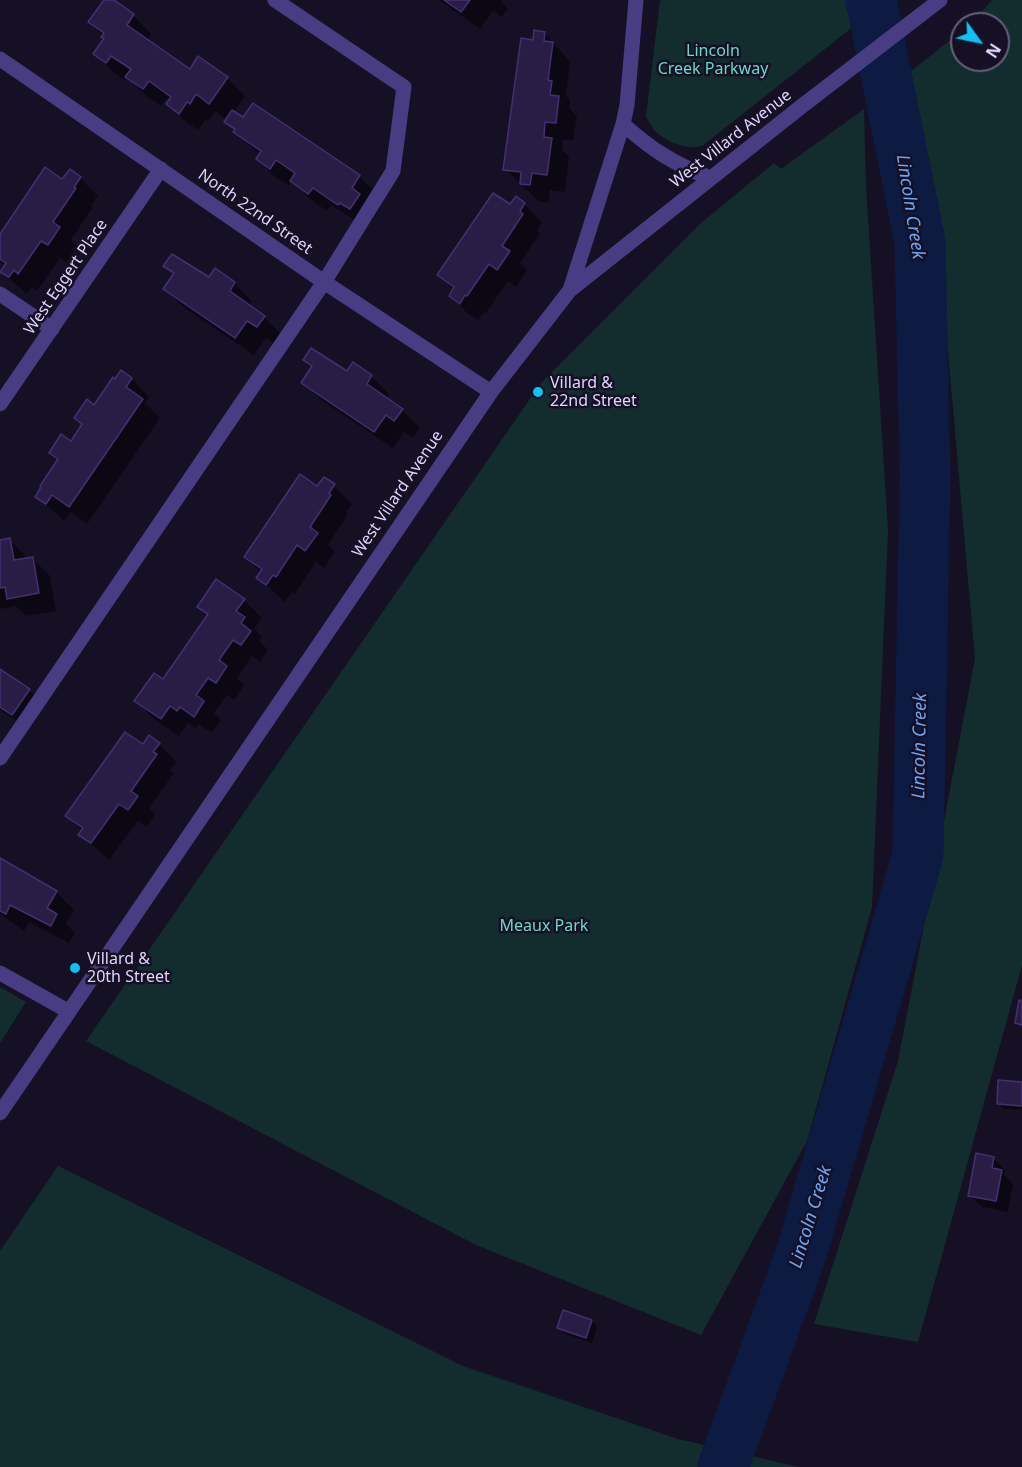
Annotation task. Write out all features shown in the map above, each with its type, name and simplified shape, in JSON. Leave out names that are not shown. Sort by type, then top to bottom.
[{"type":"street","points":[[0,758],[324,282],[393,171],[404,87],[275,0]]},
{"type":"street","points":[[570,290],[623,124],[627,105],[636,0]]},
{"type":"street","name":"West Villard Avenue","points":[[0,1113],[490,392],[570,290],[940,0]]},
{"type":"street","name":"North 22nd Street","points":[[0,59],[324,282],[490,392]]},
{"type":"street","points":[[623,124],[662,156],[710,178]]},
{"type":"street","name":"West Eggert Place","points":[[0,404],[161,169]]},
{"type":"street","points":[[0,294],[52,329]]},
{"type":"street","points":[[0,973],[68,1011]]},
{"type":"green space","name":"Lincoln Creek Parkway","points":[[660,0],[887,0],[702,146],[690,147],[664,138],[654,130],[646,117]]},
{"type":"green space","points":[[992,0],[1022,0],[1022,965],[918,1342],[814,1324],[898,1061],[975,659],[935,203],[897,82],[950,40],[950,72],[1010,72],[1010,12],[982,12]]},
{"type":"green space","name":"Meaux Park","points":[[864,109],[866,187],[888,530],[872,907],[807,1141],[701,1335],[476,1245],[86,1041],[541,383],[700,224],[774,163],[781,169]]},
{"type":"green space","points":[[0,987],[26,1002],[0,1043]]},
{"type":"green space","points":[[58,1166],[463,1366],[678,1439],[799,1467],[0,1467],[0,1251]]},
{"type":"building","points":[[104,0],[114,0],[134,14],[127,25],[190,69],[198,56],[228,77],[209,104],[196,94],[190,104],[187,102],[179,114],[166,104],[171,97],[149,81],[143,89],[125,77],[131,69],[111,56],[106,63],[93,54],[104,38],[101,37],[104,33],[88,22]]},
{"type":"building","points":[[444,0],[470,0],[461,12]]},
{"type":"building","points":[[534,30],[545,32],[544,41],[553,42],[548,80],[552,81],[550,95],[559,96],[556,123],[545,122],[544,137],[552,138],[547,175],[532,173],[530,185],[520,184],[521,172],[503,170],[521,38],[533,40]]},
{"type":"building","points":[[253,103],[360,175],[352,188],[360,194],[350,209],[340,203],[338,205],[313,188],[308,194],[290,181],[295,173],[276,160],[270,169],[256,159],[261,151],[233,132],[235,129],[224,122],[232,110],[243,117]]},
{"type":"building","points":[[45,167],[62,179],[70,169],[81,177],[53,222],[60,227],[48,245],[41,241],[18,274],[14,270],[9,277],[0,272],[6,263],[0,259],[0,234]]},
{"type":"building","points":[[493,193],[510,204],[516,196],[525,203],[520,211],[523,214],[502,246],[510,251],[497,270],[489,264],[460,304],[449,296],[454,287],[437,275]]},
{"type":"building","points":[[172,254],[209,277],[215,268],[235,282],[230,291],[265,316],[257,327],[247,321],[235,338],[163,289],[174,273],[163,266]]},
{"type":"building","points":[[311,348],[347,371],[353,362],[372,375],[367,384],[403,409],[394,421],[386,415],[374,432],[301,383],[312,366],[303,360]]},
{"type":"building","points":[[121,370],[132,378],[126,387],[143,399],[69,507],[52,495],[46,504],[35,497],[58,459],[49,453],[61,434],[71,441],[82,424],[74,418],[87,399],[94,405],[113,377],[115,379]]},
{"type":"building","points":[[300,474],[317,486],[324,477],[335,484],[329,493],[331,495],[310,527],[318,533],[305,551],[297,545],[276,577],[273,575],[266,585],[256,578],[262,569],[244,557]]},
{"type":"building","points":[[10,538],[14,560],[33,557],[39,593],[7,599],[5,587],[0,588],[0,540]]},
{"type":"building","points":[[216,579],[245,599],[236,611],[245,617],[241,623],[251,631],[241,645],[233,640],[219,660],[227,666],[216,683],[208,678],[196,695],[204,701],[194,717],[180,707],[177,711],[170,706],[161,719],[134,701],[154,673],[163,679],[208,614],[197,607]]},
{"type":"building","points":[[0,669],[30,689],[12,715],[0,707]]},
{"type":"building","points":[[125,732],[143,744],[149,735],[160,743],[153,752],[157,754],[131,791],[138,796],[128,810],[119,804],[91,843],[78,835],[83,828],[65,816]]},
{"type":"building","points":[[0,858],[57,891],[47,908],[57,914],[51,926],[10,905],[6,914],[0,911]]},
{"type":"building","points":[[1019,1000],[1022,1001],[1022,1025],[1015,1023]]},
{"type":"building","points":[[998,1080],[1022,1082],[1022,1106],[997,1104]]},
{"type":"building","points":[[976,1153],[994,1157],[992,1168],[1002,1170],[996,1201],[968,1196]]},
{"type":"building","points":[[563,1310],[592,1320],[586,1338],[557,1328]]},
{"type":"waterway","name":"Lincoln Creek","points":[[723,1467],[801,1254],[918,855],[925,475],[920,242],[871,0]]},
{"type":"place","name":"Villard & 22nd Street","points":[[538,392]]},
{"type":"place","name":"Villard & 20th Street","points":[[75,968]]}]
